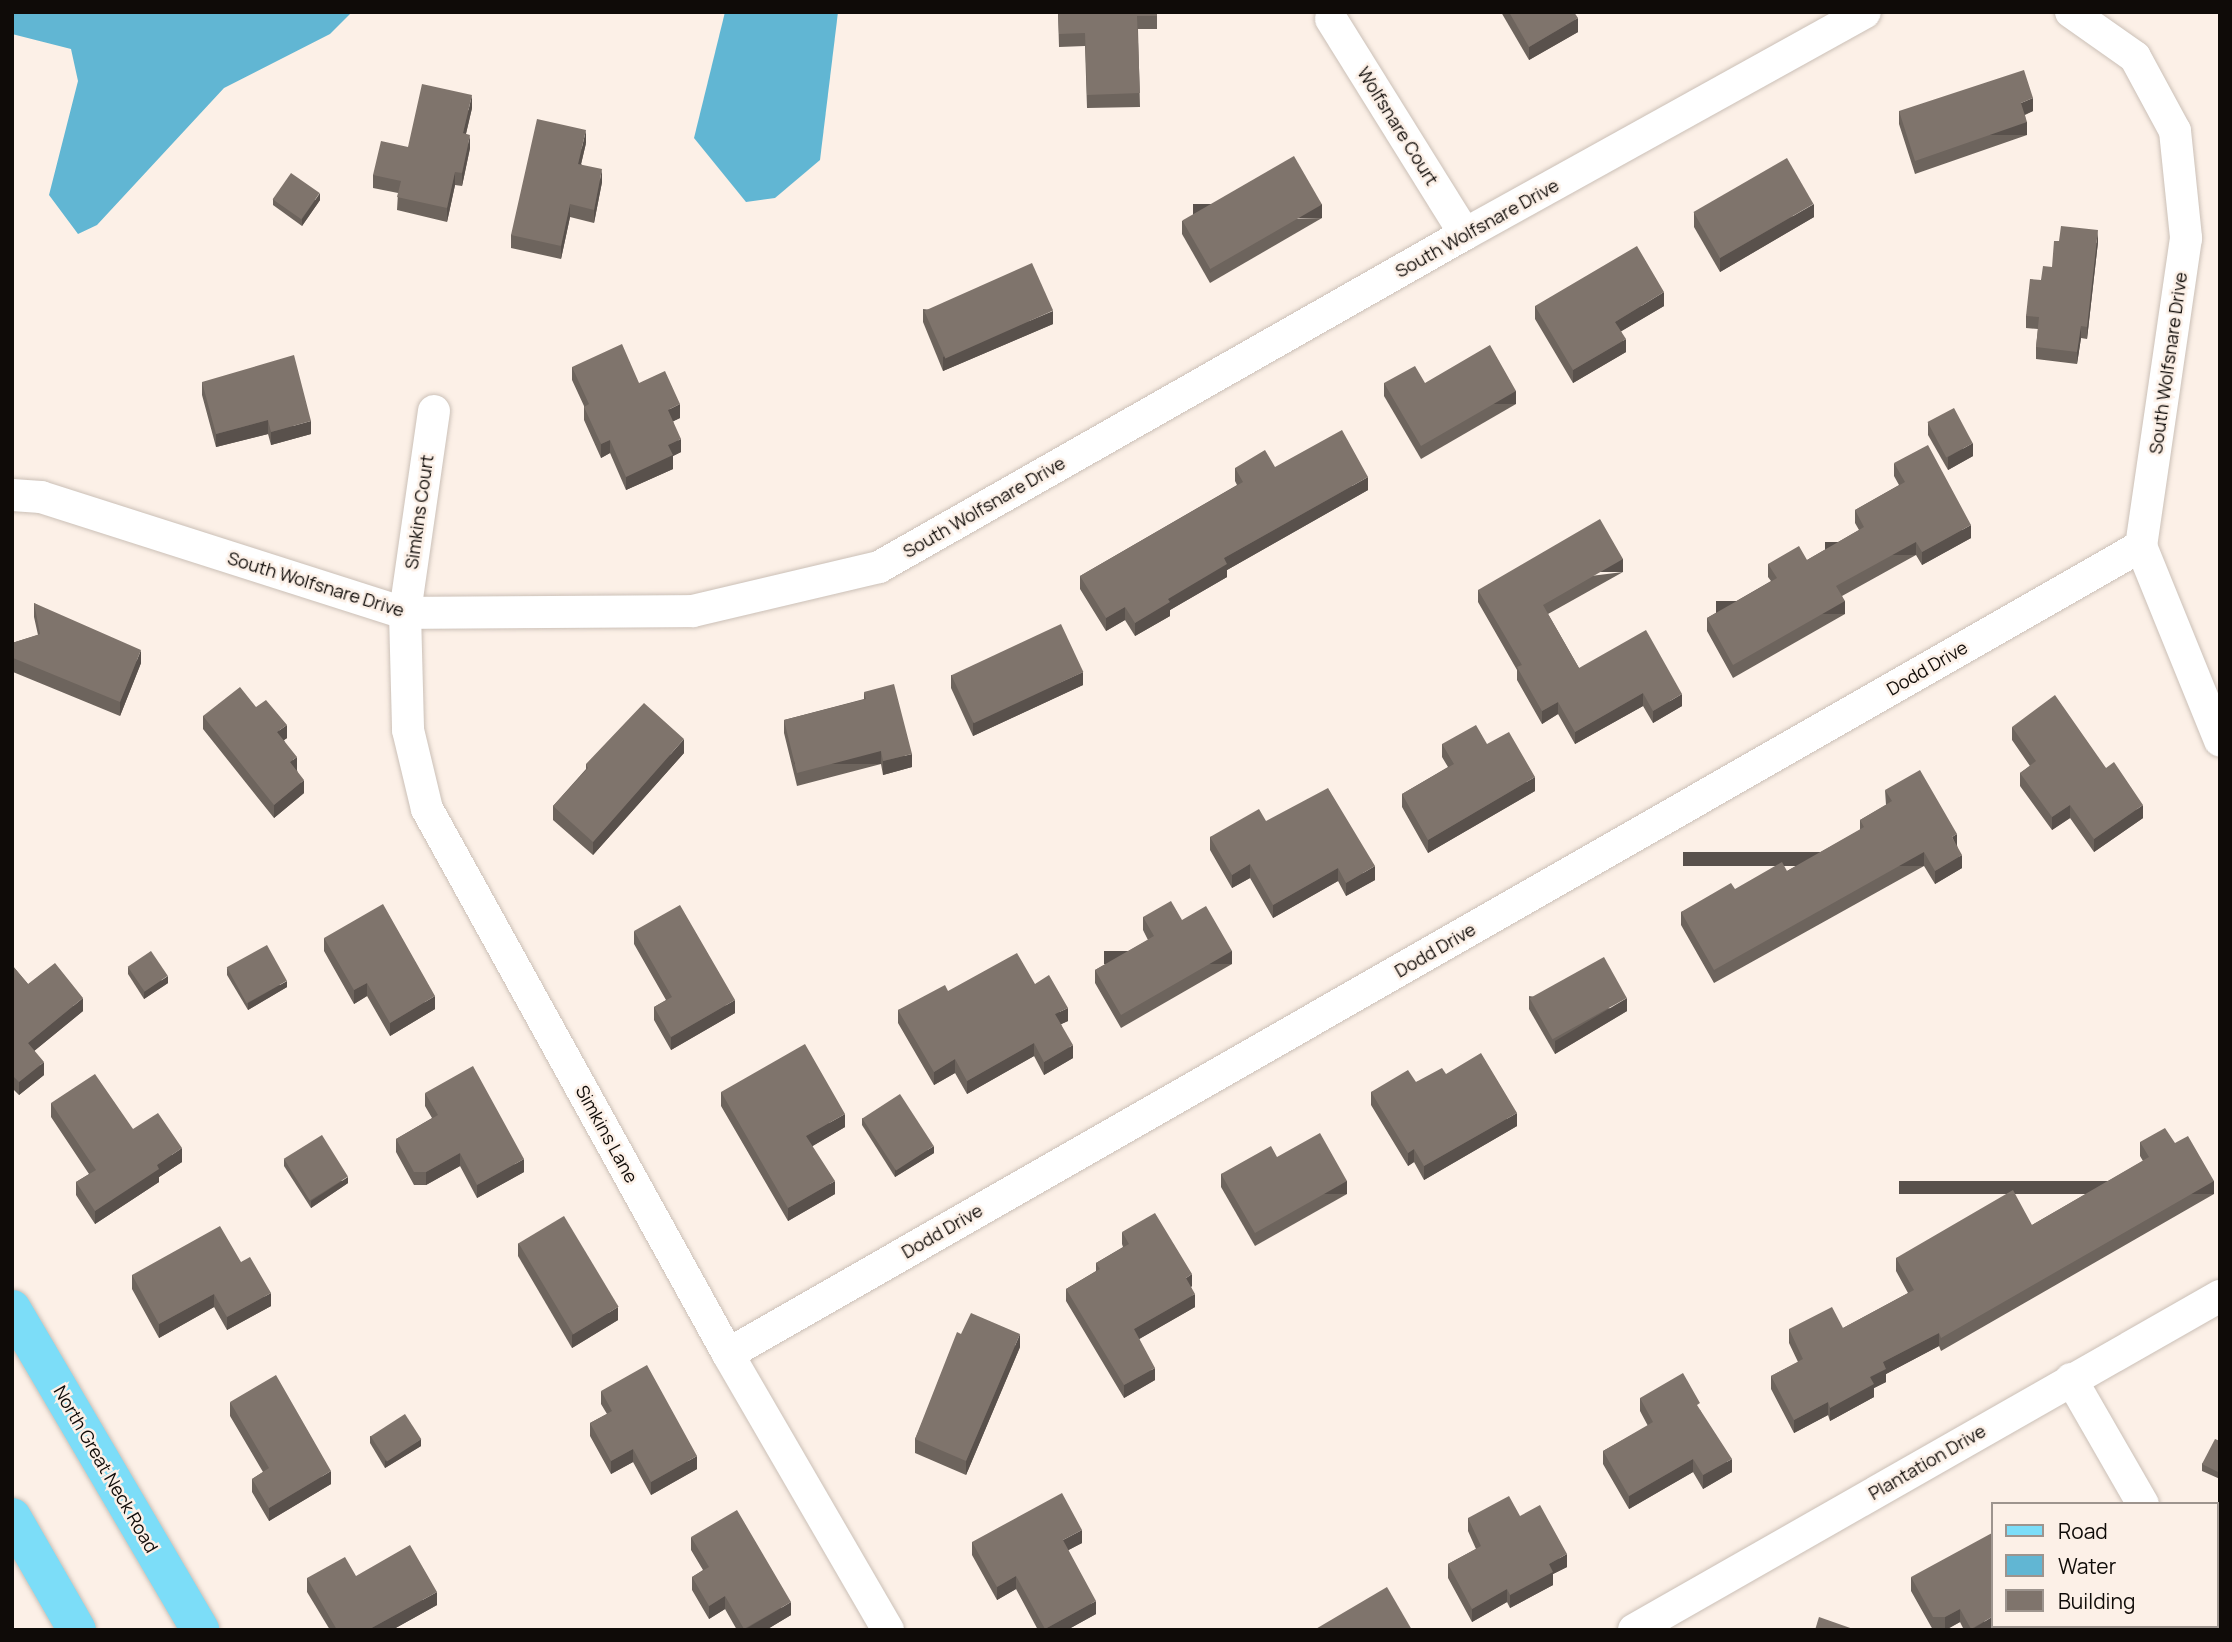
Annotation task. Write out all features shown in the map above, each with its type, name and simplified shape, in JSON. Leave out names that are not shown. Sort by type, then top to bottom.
[{"type":"main road","name":"North Great Neck Road","points":[[12,1309],[200,1630]]},
{"type":"main road","points":[[12,1517],[77,1630]]},
{"type":"street","name":"South Wolfsnare Drive","points":[[12,495],[41,497],[405,613],[693,611],[878,567],[1465,234],[1865,12]]},
{"type":"street","name":"South Wolfsnare Drive","points":[[2071,12],[2136,57],[2175,131],[2186,238],[2141,546]]},
{"type":"street","name":"Wolfsnare Court","points":[[1331,19],[1465,234]]},
{"type":"street","name":"Simkins Court","points":[[405,613],[434,411]]},
{"type":"street","points":[[2141,546],[2220,741]]},
{"type":"street","name":"Dodd Drive","points":[[728,1354],[2141,546]]},
{"type":"street","name":"Simkins Lane","points":[[405,613],[408,730],[427,809],[728,1354],[888,1630]]},
{"type":"street","name":"Plantation Drive","points":[[1634,1630],[2220,1296]]},
{"type":"street","points":[[2071,1379],[2142,1502]]},
{"type":"water","points":[[12,12],[352,12],[330,34],[224,88],[97,225],[78,234],[49,195],[78,81],[71,49],[12,34]]},
{"type":"water","points":[[725,12],[838,12],[820,160],[775,198],[746,202],[694,138]]},
{"type":"building","points":[[1058,12],[1157,12],[1157,16],[1137,16],[1140,93],[1087,95],[1085,33],[1059,34]]},
{"type":"building","points":[[1509,12],[1574,12],[1578,18],[1529,47]]},
{"type":"building","points":[[2024,70],[2033,98],[2021,103],[2027,122],[1915,161],[1899,111]]},
{"type":"building","points":[[422,84],[472,95],[463,133],[470,135],[462,173],[455,172],[447,208],[397,197],[401,181],[373,175],[381,141],[408,147]]},
{"type":"building","points":[[537,119],[586,130],[578,164],[602,169],[594,210],[570,204],[561,246],[511,235]]},
{"type":"building","points":[[1294,156],[1322,204],[1210,269],[1182,220]]},
{"type":"building","points":[[1787,158],[1814,204],[1720,258],[1693,212]]},
{"type":"building","points":[[291,173],[320,193],[301,219],[273,199]]},
{"type":"building","points":[[2061,226],[2098,230],[2087,327],[2081,326],[2077,352],[2036,347],[2039,317],[2026,316],[2030,279],[2041,280],[2043,266],[2052,267],[2054,241],[2059,241]]},
{"type":"building","points":[[1637,246],[1664,292],[1615,322],[1626,339],[1573,370],[1535,306]]},
{"type":"building","points":[[1032,263],[1053,311],[945,358],[924,311]]},
{"type":"building","points":[[622,344],[639,383],[665,371],[680,404],[668,410],[681,439],[668,445],[673,455],[626,477],[610,440],[601,444],[584,407],[589,404],[572,367]]},
{"type":"building","points":[[1490,345],[1516,391],[1421,446],[1384,383],[1415,366],[1425,383]]},
{"type":"building","points":[[294,355],[311,421],[271,432],[268,420],[216,434],[202,382]]},
{"type":"building","points":[[1954,408],[1973,443],[1946,457],[1928,422]]},
{"type":"building","points":[[1342,430],[1368,477],[1224,558],[1227,564],[1168,599],[1170,602],[1135,623],[1125,607],[1106,618],[1080,576],[1243,482],[1235,468],[1265,450],[1275,467]]},
{"type":"building","points":[[1928,445],[1971,525],[1922,552],[1916,542],[1836,586],[1845,601],[1733,665],[1707,618],[1777,578],[1768,564],[1799,546],[1807,560],[1864,527],[1855,510],[1905,482],[1894,463]]},
{"type":"building","points":[[1600,519],[1623,559],[1543,605],[1579,668],[1646,630],[1682,694],[1653,711],[1643,693],[1575,732],[1558,702],[1542,711],[1517,667],[1522,665],[1478,590]]},
{"type":"building","points":[[34,603],[141,650],[120,702],[12,659],[12,643],[40,634]]},
{"type":"building","points":[[1061,624],[1083,672],[974,723],[951,675]]},
{"type":"building","points":[[894,684],[912,754],[883,761],[881,751],[797,773],[784,720],[866,699],[864,692]]},
{"type":"building","points":[[240,687],[256,707],[266,700],[287,725],[277,732],[297,757],[290,762],[304,780],[274,805],[203,716]]},
{"type":"building","points":[[2055,695],[2106,768],[2114,762],[2143,805],[2094,839],[2070,805],[2052,817],[2020,773],[2036,761],[2012,727]]},
{"type":"building","points":[[644,703],[684,739],[593,842],[553,806],[588,768],[586,764]]},
{"type":"building","points":[[1476,725],[1487,744],[1509,732],[1535,777],[1428,840],[1402,794],[1454,764],[1442,744]]},
{"type":"building","points":[[1920,770],[1957,834],[1952,837],[1962,855],[1935,871],[1924,852],[1714,970],[1681,912],[1731,883],[1735,889],[1782,862],[1787,871],[1864,827],[1860,820],[1892,801],[1885,790]]},
{"type":"building","points":[[1328,788],[1375,866],[1346,883],[1338,868],[1273,905],[1250,864],[1232,875],[1210,837],[1259,809],[1266,821]]},
{"type":"building","points":[[1171,901],[1182,920],[1206,906],[1232,951],[1121,1015],[1095,970],[1154,936],[1143,917]]},
{"type":"building","points":[[383,904],[435,996],[390,1023],[367,983],[354,990],[324,938]]},
{"type":"building","points":[[680,905],[735,1000],[671,1037],[654,1007],[672,997],[634,931]]},
{"type":"building","points":[[267,945],[287,981],[247,1003],[227,967]]},
{"type":"building","points":[[151,951],[168,976],[145,992],[128,967]]},
{"type":"building","points":[[1017,953],[1035,984],[1049,975],[1068,1008],[1055,1014],[1073,1045],[1044,1062],[1034,1043],[967,1081],[955,1059],[934,1072],[898,1010],[945,985],[948,991]]},
{"type":"building","points":[[1604,957],[1627,998],[1552,1039],[1530,998]]},
{"type":"building","points":[[55,963],[83,998],[28,1043],[44,1062],[19,1082],[12,1075],[12,965],[28,984]]},
{"type":"building","points":[[805,1044],[845,1114],[806,1136],[835,1181],[788,1208],[721,1092]]},
{"type":"building","points":[[1481,1053],[1517,1113],[1424,1166],[1414,1149],[1408,1153],[1371,1092],[1408,1070],[1416,1082],[1442,1068],[1446,1074]]},
{"type":"building","points":[[473,1066],[524,1159],[477,1185],[460,1153],[426,1172],[414,1172],[396,1139],[438,1115],[425,1093]]},
{"type":"building","points":[[95,1074],[133,1129],[158,1113],[182,1148],[157,1165],[159,1169],[95,1211],[76,1182],[96,1170],[51,1103]]},
{"type":"building","points":[[900,1094],[934,1146],[896,1171],[862,1119]]},
{"type":"building","points":[[2165,1128],[2175,1143],[2188,1136],[2214,1181],[1941,1338],[1939,1333],[1883,1362],[1886,1369],[1870,1377],[1874,1384],[1830,1408],[1828,1402],[1794,1420],[1771,1376],[1803,1359],[1789,1329],[1832,1307],[1843,1328],[1914,1290],[1896,1258],[2013,1190],[2032,1225],[2149,1157],[2140,1142]]},
{"type":"building","points":[[1320,1133],[1347,1181],[1255,1233],[1221,1174],[1271,1146],[1277,1157]]},
{"type":"building","points":[[322,1135],[348,1177],[310,1200],[284,1159]]},
{"type":"building","points":[[1155,1213],[1192,1274],[1186,1278],[1195,1294],[1134,1329],[1155,1368],[1124,1385],[1066,1289],[1100,1269],[1096,1263],[1129,1244],[1122,1232]]},
{"type":"building","points":[[564,1216],[619,1307],[573,1334],[519,1243]]},
{"type":"building","points":[[220,1226],[241,1262],[250,1257],[271,1293],[227,1317],[214,1294],[159,1324],[132,1275]]},
{"type":"building","points":[[971,1313],[1020,1334],[966,1461],[915,1439],[957,1332],[961,1334]]},
{"type":"building","points":[[647,1365],[697,1456],[651,1482],[633,1449],[611,1461],[590,1423],[612,1411],[601,1391]]},
{"type":"building","points":[[1683,1373],[1700,1403],[1697,1405],[1732,1459],[1703,1475],[1693,1459],[1629,1496],[1603,1451],[1653,1422],[1640,1398]]},
{"type":"building","points":[[276,1375],[331,1471],[269,1508],[252,1479],[269,1468],[230,1402]]},
{"type":"building","points":[[405,1414],[421,1439],[387,1461],[371,1436]]},
{"type":"building","points":[[2215,1439],[2220,1441],[2220,1473],[2202,1464]]},
{"type":"building","points":[[1062,1493],[1082,1530],[1063,1540],[1096,1601],[1045,1629],[1016,1576],[997,1587],[972,1542]]},
{"type":"building","points":[[1509,1496],[1520,1516],[1540,1505],[1567,1554],[1549,1564],[1553,1572],[1510,1595],[1507,1589],[1472,1609],[1448,1564],[1481,1546],[1468,1518]]},
{"type":"building","points":[[737,1510],[791,1602],[744,1629],[725,1596],[709,1606],[692,1577],[709,1567],[691,1537]]},
{"type":"building","points":[[1990,1534],[1990,1618],[1971,1629],[1960,1609],[1945,1617],[1933,1617],[1911,1577]]},
{"type":"building","points":[[410,1545],[437,1592],[368,1630],[337,1630],[307,1578],[345,1557],[356,1576]]},
{"type":"building","points":[[1387,1587],[1412,1630],[1314,1630]]},
{"type":"building","points":[[1819,1617],[1856,1630],[1815,1630]]}]
